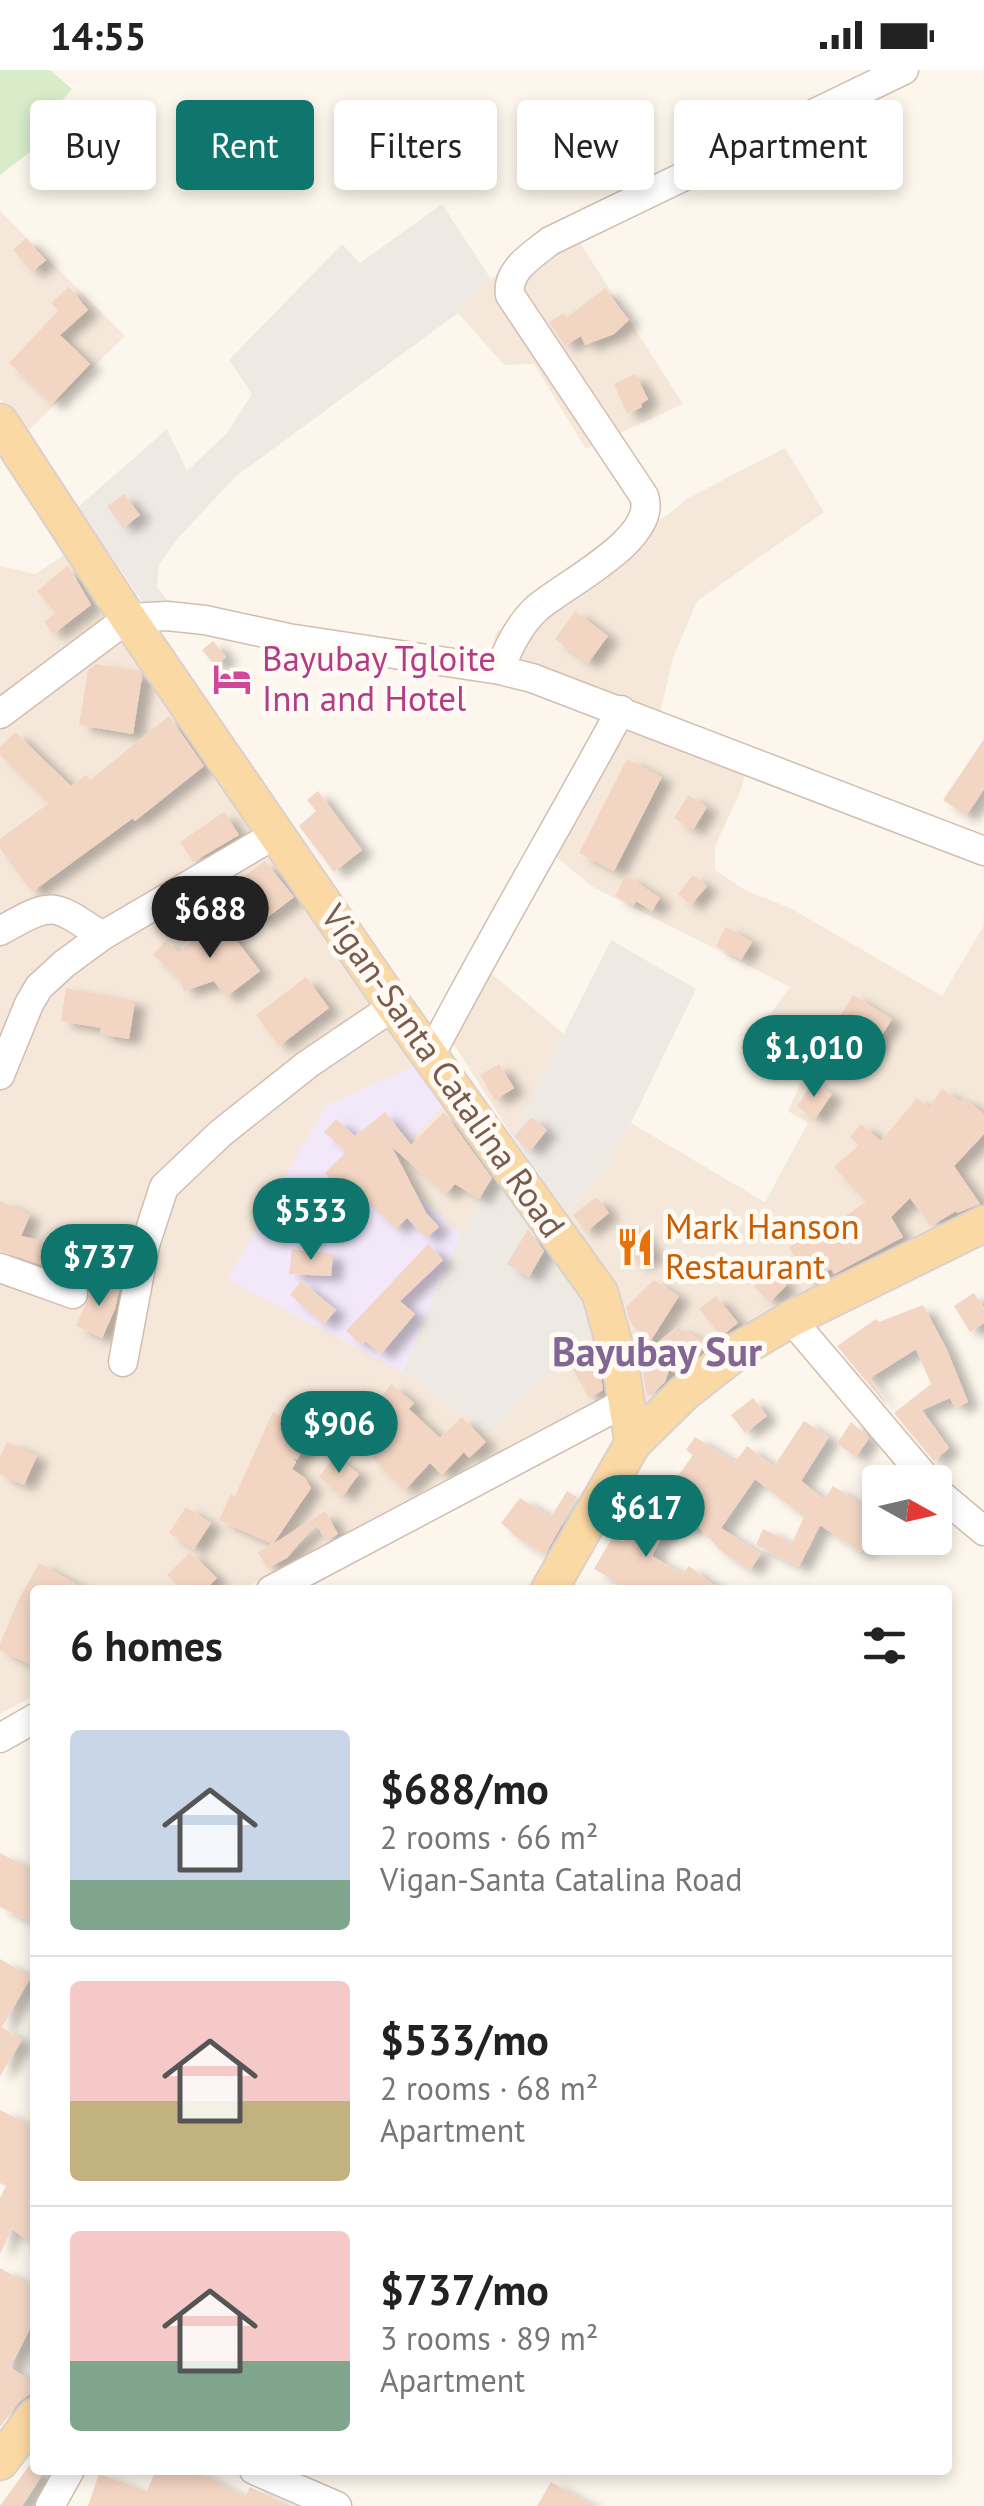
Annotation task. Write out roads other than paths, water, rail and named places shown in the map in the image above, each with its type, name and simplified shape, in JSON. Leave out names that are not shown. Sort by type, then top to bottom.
[{"type":"main road","name":"Vigan-Santa Catalina Road","points":[[0,422],[128,618],[394,1006],[600,1293],[620,1369],[632,1442]]},
{"type":"main road","points":[[552,1585],[632,1442],[684,1394],[739,1350],[791,1319],[984,1224]]},
{"type":"main road","points":[[0,2462],[30,2423]]},
{"type":"street","points":[[500,670],[508,646],[533,612],[622,546],[642,526],[647,507],[644,496],[510,295],[508,284],[515,271],[550,241],[904,70]]},
{"type":"street","points":[[0,714],[128,618],[167,616],[205,620],[288,638],[500,670],[622,710],[817,790],[984,851]]},
{"type":"street","points":[[430,1056],[622,710]]},
{"type":"street","points":[[0,1075],[20,1022],[40,987],[64,964],[102,936],[276,834]]},
{"type":"street","points":[[0,932],[44,908],[58,908],[102,936]]},
{"type":"street","points":[[123,1362],[145,1245],[164,1188],[221,1134],[308,1064],[394,1006]]},
{"type":"street","points":[[0,1268],[73,1294]]},
{"type":"street","points":[[791,1319],[915,1465]]},
{"type":"street","points":[[280,1585],[624,1403]]},
{"type":"street","points":[[952,1504],[984,1531]]},
{"type":"street","points":[[0,1738],[30,1721]]},
{"type":"street","points":[[50,2506],[67,2475]]},
{"type":"street","points":[[260,2475],[284,2496],[337,2506]]},
{"type":"place","name":"Bayubay Tgloite Inn and Hotel","points":[[232,679]]},
{"type":"place","name":"Mark Hanson Restaurant","points":[[635,1247]]},
{"type":"district","name":"Bayubay Sur","points":[[657,1352]]}]
